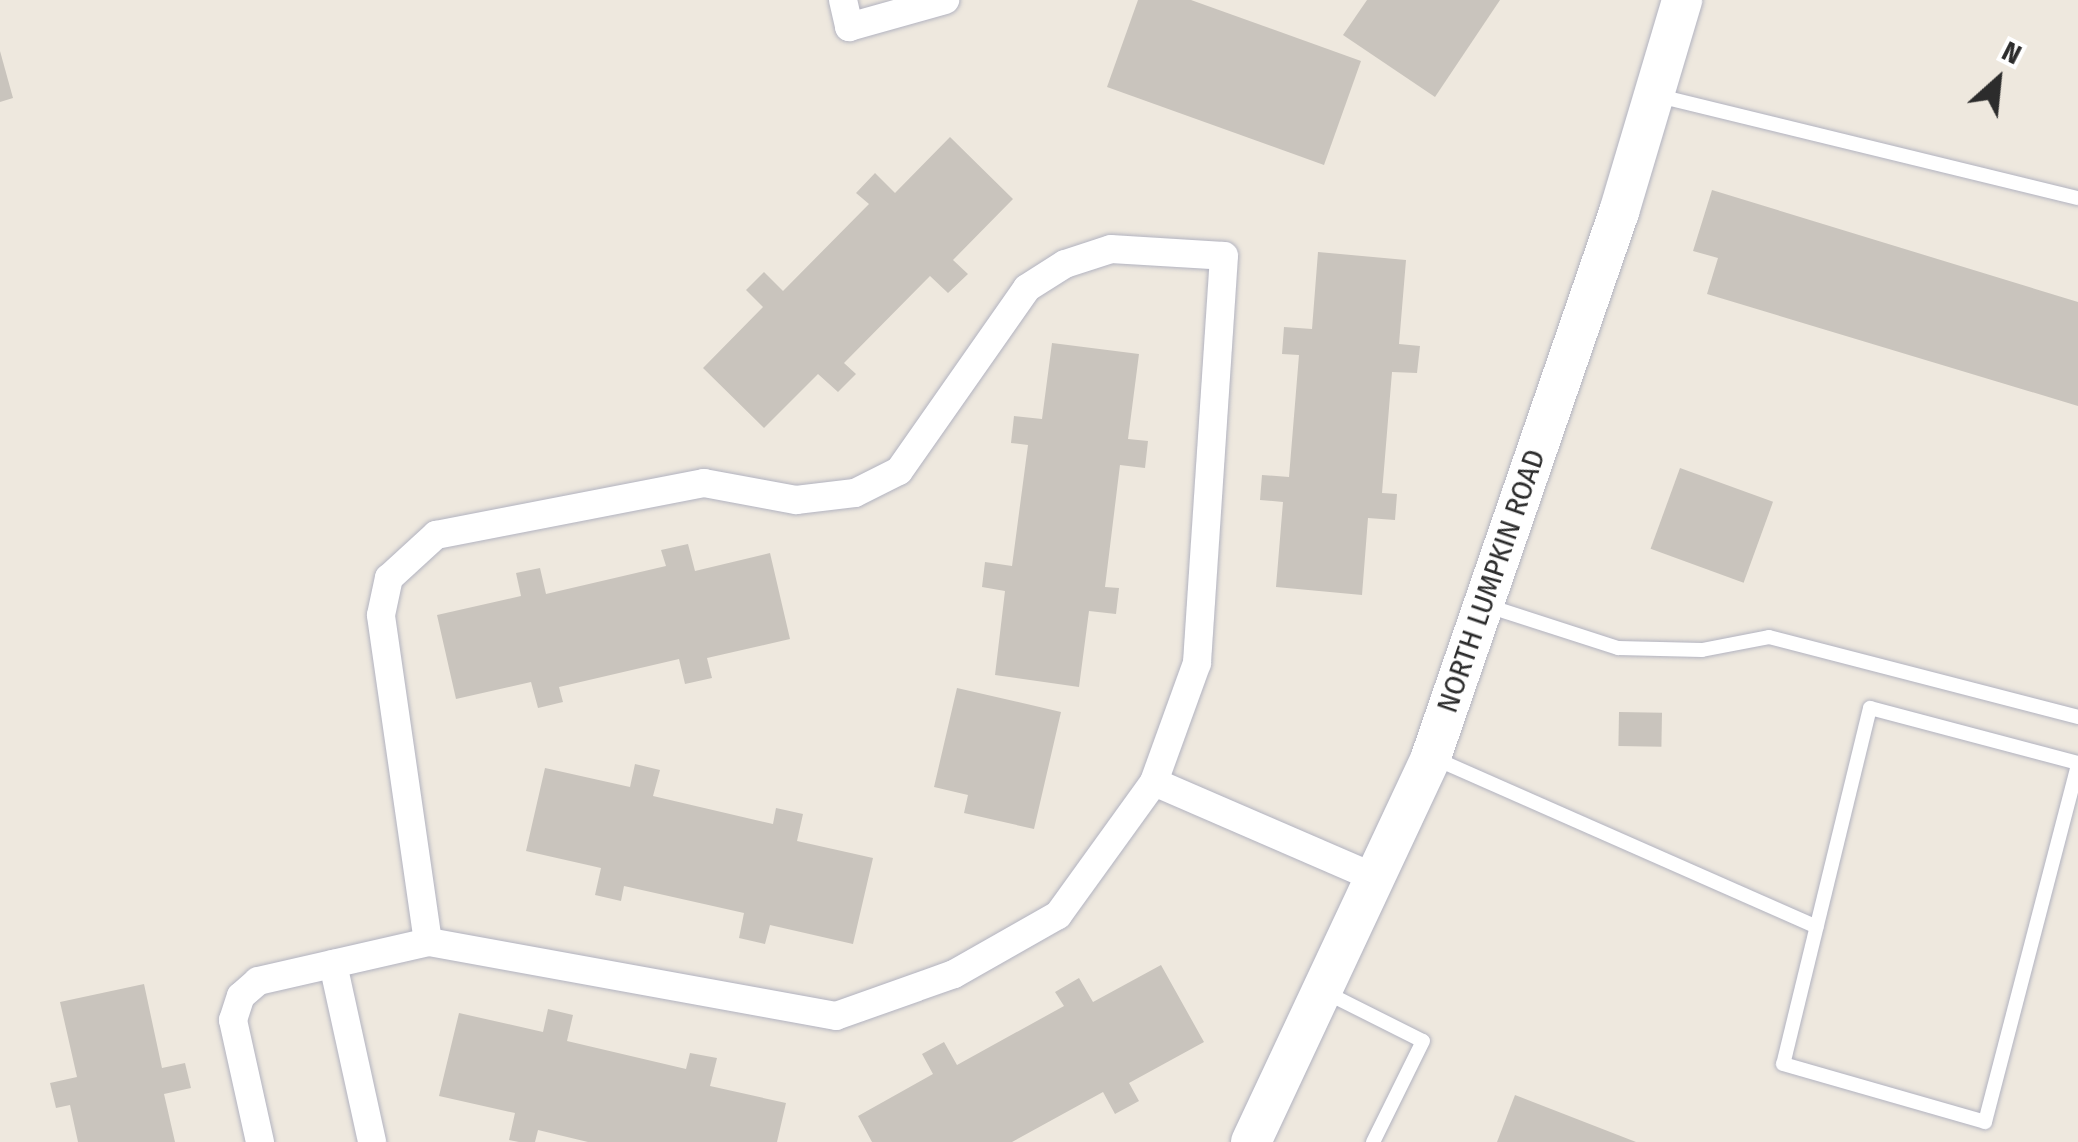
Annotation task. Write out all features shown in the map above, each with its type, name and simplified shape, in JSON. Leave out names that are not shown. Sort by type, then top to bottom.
[{"type":"street","points":[[843,0],[849,27],[945,0]]},
{"type":"street","name":"NORTH LUMPKIN ROAD","points":[[1251,1142],[1430,757],[1654,95],[1682,0]]},
{"type":"street","points":[[260,1142],[233,1020],[241,996],[258,981],[428,942],[836,1016],[954,974],[1058,915],[1154,782],[1196,664],[1224,256],[1111,249],[1065,264],[1027,288],[899,471],[855,493],[796,500],[704,484],[436,535],[412,551],[388,578],[382,614],[428,942]]},
{"type":"street","points":[[1154,782],[1374,877]]},
{"type":"street","points":[[332,964],[372,1142]]},
{"type":"lane","points":[[1654,95],[2078,198]]},
{"type":"lane","points":[[1483,604],[1618,648],[1702,650],[1769,637],[2078,717]]},
{"type":"lane","points":[[1870,708],[2078,765],[1986,1122],[1782,1064],[1817,927],[1870,708]]},
{"type":"lane","points":[[1430,757],[1817,927]]},
{"type":"lane","points":[[1322,991],[1422,1041],[1373,1142]]},
{"type":"building","points":[[1138,0],[1191,0],[1361,61],[1324,165],[1107,87]]},
{"type":"building","points":[[1367,0],[1500,0],[1435,97],[1343,35]]},
{"type":"building","points":[[0,51],[13,98],[0,102]]},
{"type":"building","points":[[950,137],[1013,199],[953,260],[968,274],[948,293],[930,276],[844,363],[856,374],[838,392],[818,374],[764,428],[703,368],[763,307],[746,290],[764,272],[783,291],[869,204],[856,193],[875,173],[895,193]]},
{"type":"building","points":[[1712,190],[2078,302],[2078,406],[1707,294],[1718,258],[1693,251]]},
{"type":"building","points":[[1318,252],[1406,260],[1399,344],[1420,346],[1417,373],[1392,372],[1382,493],[1397,494],[1395,520],[1368,518],[1362,595],[1276,587],[1283,502],[1260,500],[1262,475],[1289,477],[1299,355],[1282,354],[1284,327],[1312,329]]},
{"type":"building","points":[[1052,343],[1139,354],[1128,439],[1148,441],[1145,468],[1120,465],[1105,587],[1119,588],[1116,614],[1089,611],[1079,687],[995,675],[1005,591],[982,587],[985,562],[1012,566],[1028,445],[1011,443],[1014,416],[1042,419]]},
{"type":"building","points":[[1680,468],[1773,502],[1744,583],[1651,549]]},
{"type":"building","points":[[688,544],[695,571],[770,553],[790,639],[707,658],[712,678],[685,684],[679,659],[559,687],[563,702],[538,708],[531,682],[456,699],[437,615],[521,596],[516,573],[540,568],[546,594],[666,566],[661,550]]},
{"type":"building","points":[[957,688],[1061,712],[1034,829],[964,813],[968,795],[934,787]]},
{"type":"building","points":[[1619,712],[1662,713],[1661,747],[1618,746]]},
{"type":"building","points":[[635,764],[660,770],[653,796],[773,824],[776,808],[803,814],[797,841],[873,858],[853,944],[770,925],[765,944],[739,938],[744,913],[624,886],[621,901],[595,895],[601,868],[526,851],[545,768],[630,787]]},
{"type":"building","points":[[1161,965],[1204,1042],[1129,1083],[1139,1101],[1115,1114],[1103,1092],[1012,1142],[872,1142],[858,1116],[933,1074],[922,1054],[944,1042],[957,1065],[1064,1006],[1055,992],[1079,978],[1093,1002]]},
{"type":"building","points":[[144,984],[162,1068],[185,1063],[191,1088],[164,1094],[175,1142],[78,1142],[70,1105],[56,1108],[50,1083],[77,1077],[60,1002]]},
{"type":"building","points":[[548,1009],[573,1015],[567,1041],[686,1069],[690,1053],[717,1058],[710,1086],[786,1103],[777,1142],[588,1142],[538,1130],[535,1142],[519,1142],[509,1140],[515,1113],[439,1096],[459,1013],[543,1032]]},
{"type":"building","points":[[1515,1095],[1636,1142],[1497,1142]]}]
